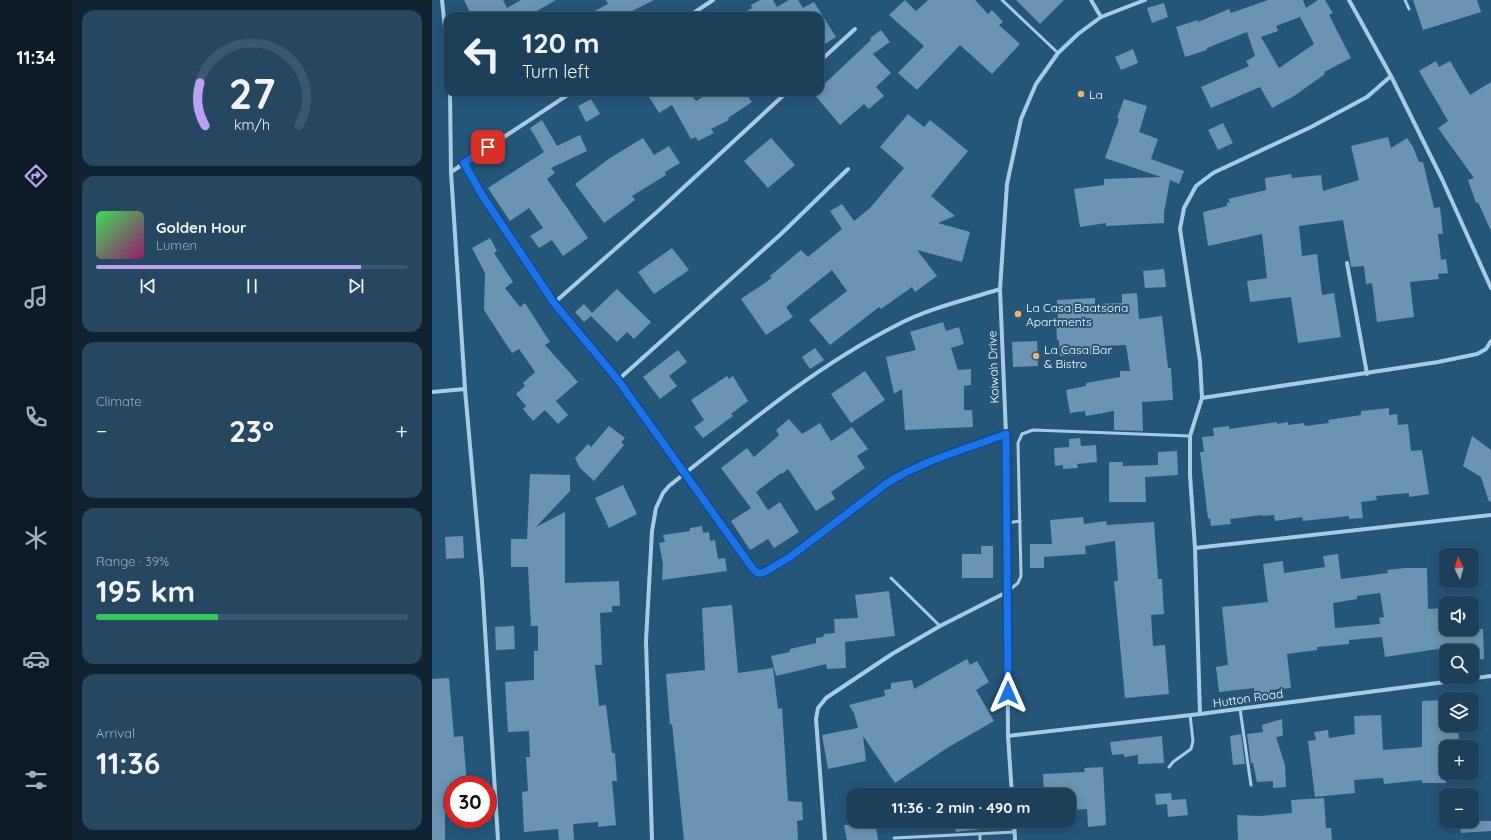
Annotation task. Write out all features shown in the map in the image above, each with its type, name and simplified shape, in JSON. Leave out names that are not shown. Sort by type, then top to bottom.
[{"type":"street","points":[[442,0],[444,19]]},
{"type":"street","points":[[695,12],[713,0]]},
{"type":"street","points":[[1091,0],[1101,17]]},
{"type":"street","name":"Koiwah Drive","points":[[1012,788],[1008,736],[1006,434],[1000,290],[1007,184],[1021,119],[1036,84],[1058,53],[1078,34],[1101,17],[1145,0]]},
{"type":"street","points":[[1349,0],[1391,76],[1442,179],[1491,288]]},
{"type":"street","points":[[824,57],[855,29]]},
{"type":"street","points":[[1200,714],[1195,548],[1190,475],[1190,436],[1202,398],[1200,360],[1180,229],[1184,208],[1190,194],[1196,186],[1213,174],[1367,97],[1391,76]]},
{"type":"street","points":[[450,96],[451,172],[465,389],[482,581],[498,840]]},
{"type":"street","points":[[451,172],[566,96]]},
{"type":"street","points":[[554,303],[657,212],[783,96]]},
{"type":"street","points":[[464,163],[482,195],[554,303],[618,380],[753,569],[758,573],[763,573],[790,557],[887,483],[903,473],[925,463],[1006,434]]},
{"type":"street","points":[[618,380],[781,234],[848,169]]},
{"type":"street","points":[[1347,263],[1367,374]]},
{"type":"street","points":[[652,840],[646,641],[652,531],[656,508],[663,493],[669,486],[778,400],[845,355],[897,324],[946,305],[1000,290]]},
{"type":"street","points":[[1202,398],[1367,374],[1477,354],[1486,349],[1491,341]]},
{"type":"street","points":[[432,392],[465,389]]},
{"type":"street","points":[[1195,548],[1491,515]]},
{"type":"street","points":[[825,840],[816,718],[818,708],[826,698],[892,654],[940,626],[1007,592]]},
{"type":"street","name":"Hutton Road","points":[[1008,736],[1200,714],[1491,676]]},
{"type":"street","points":[[1015,828],[1015,840]]},
{"type":"lane","points":[[1002,0],[1058,53]]},
{"type":"lane","points":[[1405,0],[1409,9]]},
{"type":"lane","points":[[1007,592],[1018,583],[1021,576],[1018,444],[1022,434],[1033,430],[1190,436]]},
{"type":"lane","points":[[1007,523],[1020,521]]},
{"type":"lane","points":[[891,578],[940,626]]},
{"type":"lane","points":[[1240,709],[1251,785]]},
{"type":"lane","points":[[1169,767],[1173,762],[1191,749],[1193,741],[1190,715]]},
{"type":"lane","points":[[894,838],[1015,832]]},
{"type":"lane","points":[[980,834],[980,840]]},
{"type":"building","points":[[464,0],[503,0],[507,8],[521,0],[556,0],[535,12],[470,12]]},
{"type":"building","points":[[606,0],[654,0],[630,12],[593,12],[608,4]]},
{"type":"building","points":[[760,0],[773,0],[777,7],[789,0],[798,0],[803,8],[814,2],[820,12],[745,12],[752,8],[751,5]]},
{"type":"building","points":[[905,0],[916,11],[928,0],[975,0],[988,14],[992,10],[1003,22],[999,25],[1020,44],[992,74],[960,45],[917,90],[898,73],[924,46],[889,15]]},
{"type":"building","points":[[1016,0],[1064,0],[1040,24]]},
{"type":"building","points":[[1268,0],[1303,0],[1306,8],[1318,0],[1325,0],[1333,13],[1329,15],[1351,58],[1324,72],[1325,74],[1294,96],[1272,108],[1260,87],[1211,108],[1201,87],[1249,66],[1246,61],[1255,56],[1247,32],[1207,48],[1207,50],[1185,57],[1176,27],[1198,20],[1198,22],[1229,9],[1231,13]],"holes":[[[1300,17],[1314,44],[1279,68],[1261,37],[1278,31],[1276,26]]]},
{"type":"building","points":[[1413,0],[1477,0],[1481,12],[1423,30]]},
{"type":"building","points":[[1164,3],[1168,17],[1152,23],[1147,8]]},
{"type":"building","points":[[824,18],[836,37],[824,44]]},
{"type":"building","points":[[881,30],[890,42],[873,54],[891,73],[876,87],[884,96],[869,109],[864,104],[840,125],[816,96],[824,96],[824,84],[871,40],[870,38]]},
{"type":"building","points":[[1133,49],[1138,63],[1121,70],[1115,57]]},
{"type":"building","points":[[1436,61],[1439,67],[1450,61],[1470,95],[1491,82],[1491,231],[1478,202],[1476,203],[1468,180],[1474,178],[1438,128],[1448,121],[1419,71]]},
{"type":"building","points":[[648,96],[692,96],[696,101],[705,96],[748,96],[752,102],[728,118],[729,120],[711,129],[714,133],[698,141],[696,137],[691,139],[672,105],[659,113]]},
{"type":"building","points":[[591,99],[600,114],[586,122],[578,106]]},
{"type":"building","points":[[1124,99],[1147,106],[1139,132],[1158,139],[1151,159],[1184,171],[1179,184],[1170,180],[1164,213],[1164,223],[1106,226],[1106,223],[1080,227],[1074,189],[1104,185],[1104,179],[1161,177],[1105,158],[1119,119],[1117,118]]},
{"type":"building","points":[[908,114],[924,127],[930,120],[968,151],[931,196],[955,216],[938,223],[970,232],[962,262],[917,250],[937,276],[915,292],[912,287],[881,309],[879,307],[830,345],[809,320],[847,291],[832,270],[786,307],[793,317],[766,335],[741,299],[772,278],[770,276],[801,250],[808,257],[842,229],[830,211],[842,204],[854,221],[870,208],[904,168],[880,147]]},
{"type":"building","points":[[542,120],[557,146],[580,135],[587,151],[551,168],[555,173],[547,179],[588,238],[563,256],[552,240],[539,248],[530,236],[543,228],[529,208],[510,221],[488,188],[544,152],[530,128]]},
{"type":"building","points":[[1223,123],[1233,143],[1218,150],[1208,130]]},
{"type":"building","points":[[1388,137],[1391,148],[1407,138],[1413,147],[1419,162],[1423,162],[1434,208],[1440,207],[1443,234],[1438,234],[1441,260],[1446,259],[1448,273],[1438,274],[1439,279],[1410,282],[1414,317],[1377,322],[1372,283],[1366,284],[1364,266],[1351,267],[1343,220],[1299,226],[1302,256],[1317,254],[1322,295],[1334,293],[1341,337],[1298,343],[1291,297],[1250,302],[1247,281],[1267,278],[1262,234],[1208,246],[1203,212],[1227,206],[1227,203],[1230,202],[1228,199],[1266,190],[1265,178],[1291,174],[1292,178],[1321,175],[1323,191],[1359,180],[1351,146]]},
{"type":"building","points":[[643,138],[654,155],[669,146],[680,163],[665,172],[666,175],[632,196],[635,200],[604,223],[575,184],[610,158]]},
{"type":"building","points":[[771,138],[795,165],[768,188],[744,161]]},
{"type":"building","points":[[490,238],[497,251],[494,253],[513,282],[505,288],[520,307],[525,303],[550,342],[545,345],[578,382],[556,401],[568,415],[558,424],[545,410],[533,421],[523,409],[526,406],[516,394],[525,386],[523,383],[535,372],[519,349],[512,353],[484,310],[485,273],[472,248]]},
{"type":"building","points":[[672,248],[689,270],[654,294],[638,272]]},
{"type":"building","points":[[1164,269],[1166,287],[1145,288],[1143,271]]},
{"type":"building","points":[[617,289],[651,322],[634,339],[627,332],[617,342],[591,316],[584,322],[575,312],[584,304],[592,313]]},
{"type":"building","points":[[1137,293],[1139,319],[1162,316],[1168,368],[1171,368],[1173,400],[1142,402],[1143,431],[1114,430],[1114,411],[1086,416],[1085,411],[1070,413],[1066,390],[1086,386],[1086,383],[1120,377],[1120,371],[1130,371],[1126,345],[1099,346],[1099,354],[1060,356],[1059,340],[1057,340],[1057,300],[1095,298],[1095,304],[1122,303],[1122,294]]},
{"type":"building","points":[[943,322],[946,331],[959,327],[964,344],[951,348],[958,370],[971,369],[971,385],[964,386],[964,410],[972,410],[973,427],[905,430],[902,389],[894,394],[886,357],[916,350],[910,332]]},
{"type":"building","points":[[1037,341],[1038,366],[1013,367],[1012,342]]},
{"type":"building","points":[[815,348],[824,360],[810,369],[802,357]]},
{"type":"building","points":[[678,350],[687,362],[669,376],[677,386],[660,399],[643,377]]},
{"type":"building","points":[[865,371],[885,400],[851,423],[831,394]]},
{"type":"building","points":[[727,376],[729,379],[733,376],[748,401],[731,414],[733,416],[703,438],[694,427],[704,420],[691,400]]},
{"type":"building","points":[[1389,408],[1389,415],[1397,414],[1398,425],[1408,424],[1411,451],[1422,450],[1429,494],[1409,497],[1409,493],[1376,496],[1377,500],[1361,502],[1363,518],[1349,519],[1349,516],[1303,521],[1302,517],[1275,521],[1274,515],[1262,515],[1230,519],[1231,524],[1211,526],[1210,518],[1208,519],[1200,452],[1204,452],[1202,437],[1214,436],[1213,428],[1229,426],[1229,429],[1277,422],[1277,424],[1288,422],[1288,425],[1304,423],[1305,426],[1329,423],[1328,420],[1361,415],[1361,411]]},
{"type":"building","points":[[789,419],[802,434],[820,423],[831,441],[852,427],[868,449],[857,456],[865,468],[831,492],[835,499],[816,511],[788,469],[782,474],[781,473],[756,492],[768,510],[780,502],[799,532],[774,548],[768,539],[750,550],[731,521],[751,508],[721,468],[747,448],[754,457],[779,435],[776,430]]},
{"type":"building","points":[[609,426],[625,438],[621,442],[624,445],[594,481],[580,468],[575,458],[588,444],[591,447]]},
{"type":"building","points":[[1472,436],[1491,450],[1491,501],[1489,502],[1481,477],[1463,466]]},
{"type":"building","points":[[1080,438],[1081,446],[1096,445],[1097,462],[1077,464],[1078,468],[1063,469],[1063,465],[1055,466],[1054,448],[1069,447],[1069,439]]},
{"type":"building","points":[[1177,451],[1178,475],[1145,477],[1146,502],[1109,502],[1109,462],[1123,462],[1123,466],[1158,465],[1158,452]]},
{"type":"building","points":[[530,474],[570,475],[570,491],[536,527],[565,512],[565,583],[619,581],[620,606],[612,606],[612,612],[600,613],[602,665],[595,665],[599,706],[606,705],[612,753],[615,753],[617,781],[612,781],[616,825],[598,827],[598,822],[573,824],[574,840],[559,840],[558,829],[524,832],[522,792],[528,791],[526,757],[530,757],[529,731],[508,732],[505,682],[534,680],[534,651],[538,651],[538,626],[531,626],[528,567],[511,567],[511,539],[527,539]]},
{"type":"building","points":[[623,485],[637,514],[609,528],[595,498]]},
{"type":"building","points":[[1083,517],[1084,524],[1106,521],[1107,525],[1154,522],[1158,579],[1162,579],[1164,614],[1151,615],[1153,646],[1165,645],[1169,694],[1125,698],[1114,581],[1118,581],[1115,541],[1085,546],[1086,554],[1044,557],[1044,568],[1030,568],[1030,544],[1052,544],[1050,520]]},
{"type":"building","points":[[702,526],[703,533],[709,532],[710,541],[715,540],[718,559],[725,558],[727,571],[662,580],[663,564],[659,543],[665,542],[663,535],[690,531],[690,528]]},
{"type":"building","points":[[463,536],[464,558],[446,559],[445,537]]},
{"type":"building","points":[[981,546],[993,546],[993,578],[962,578],[962,554],[981,554]]},
{"type":"building","points":[[1338,554],[1341,579],[1388,573],[1387,570],[1427,568],[1428,609],[1439,608],[1439,636],[1479,636],[1479,629],[1483,629],[1484,659],[1479,659],[1479,644],[1439,644],[1439,651],[1438,649],[1385,657],[1382,637],[1349,640],[1349,644],[1317,647],[1317,650],[1287,654],[1291,688],[1270,690],[1270,694],[1255,697],[1254,688],[1219,692],[1216,667],[1228,665],[1222,607],[1268,602],[1263,564],[1283,561],[1284,573],[1325,567],[1323,556]],"holes":[[[1380,593],[1384,617],[1379,618],[1380,624],[1335,628],[1333,603],[1357,599],[1357,596]]]},
{"type":"building","points":[[889,591],[895,636],[845,642],[846,668],[827,669],[826,664],[776,676],[771,656],[790,652],[790,649],[816,643],[816,638],[823,637],[824,634],[835,633],[834,619],[858,618],[855,595]]},
{"type":"building","points":[[732,605],[738,673],[773,668],[778,709],[782,708],[788,801],[802,802],[803,820],[797,821],[798,840],[684,840],[672,724],[670,725],[666,674],[705,670],[702,608]]},
{"type":"building","points":[[514,626],[515,649],[496,650],[495,627]]},
{"type":"building","points":[[967,659],[970,665],[977,661],[989,682],[976,690],[994,721],[947,748],[895,783],[863,736],[866,761],[828,769],[822,735],[858,728],[854,713],[849,705],[885,696],[884,690],[891,689],[891,683],[912,680],[914,689]]},
{"type":"building","points":[[449,678],[454,737],[463,736],[466,776],[444,776],[445,840],[432,840],[432,679]]},
{"type":"building","points":[[1439,700],[1439,732],[1458,732],[1459,740],[1439,740],[1439,780],[1446,780],[1446,783],[1422,783],[1422,780],[1384,784],[1383,778],[1354,780],[1355,793],[1315,797],[1308,741],[1316,740],[1314,732],[1328,730],[1329,738],[1355,734],[1354,716],[1381,715],[1383,750],[1422,747],[1422,701]]},
{"type":"building","points":[[1282,719],[1283,736],[1276,737],[1285,765],[1286,787],[1273,788],[1273,781],[1257,782],[1253,763],[1251,763],[1247,734],[1263,732],[1262,725]]},
{"type":"building","points":[[1241,734],[1245,764],[1233,765],[1230,736]]},
{"type":"building","points":[[1162,736],[1164,763],[1138,764],[1138,755],[1124,757],[1124,754],[1112,755],[1110,742]]},
{"type":"building","points":[[1103,767],[1106,825],[1088,827],[1087,809],[1076,810],[1076,788],[1044,788],[1043,774],[1085,772],[1084,768]]},
{"type":"building","points":[[1171,793],[1172,800],[1186,799],[1188,815],[1168,817],[1167,804],[1156,805],[1155,794]]},
{"type":"building","points":[[1324,798],[1326,828],[1331,828],[1332,840],[1238,840],[1237,815],[1260,816],[1292,813],[1291,800]]},
{"type":"building","points":[[1479,821],[1491,821],[1491,831],[1461,833],[1461,828],[1479,828]]},
{"type":"building","points":[[844,825],[846,825],[846,828],[876,828],[878,840],[847,840]]},
{"type":"building","points":[[955,828],[989,828],[956,832]]},
{"type":"place","name":"La","points":[[1081,94]]},
{"type":"place","name":"La Casa Baatsona Apartments","points":[[1018,314]]},
{"type":"place","name":"La Casa Bar & Bistro","points":[[1036,356]]},
{"type":"route","points":[[488,147],[464,163],[482,195],[554,303],[618,380],[753,569],[758,573],[763,573],[790,557],[887,483],[903,473],[925,463],[1006,434],[1008,693]]}]
